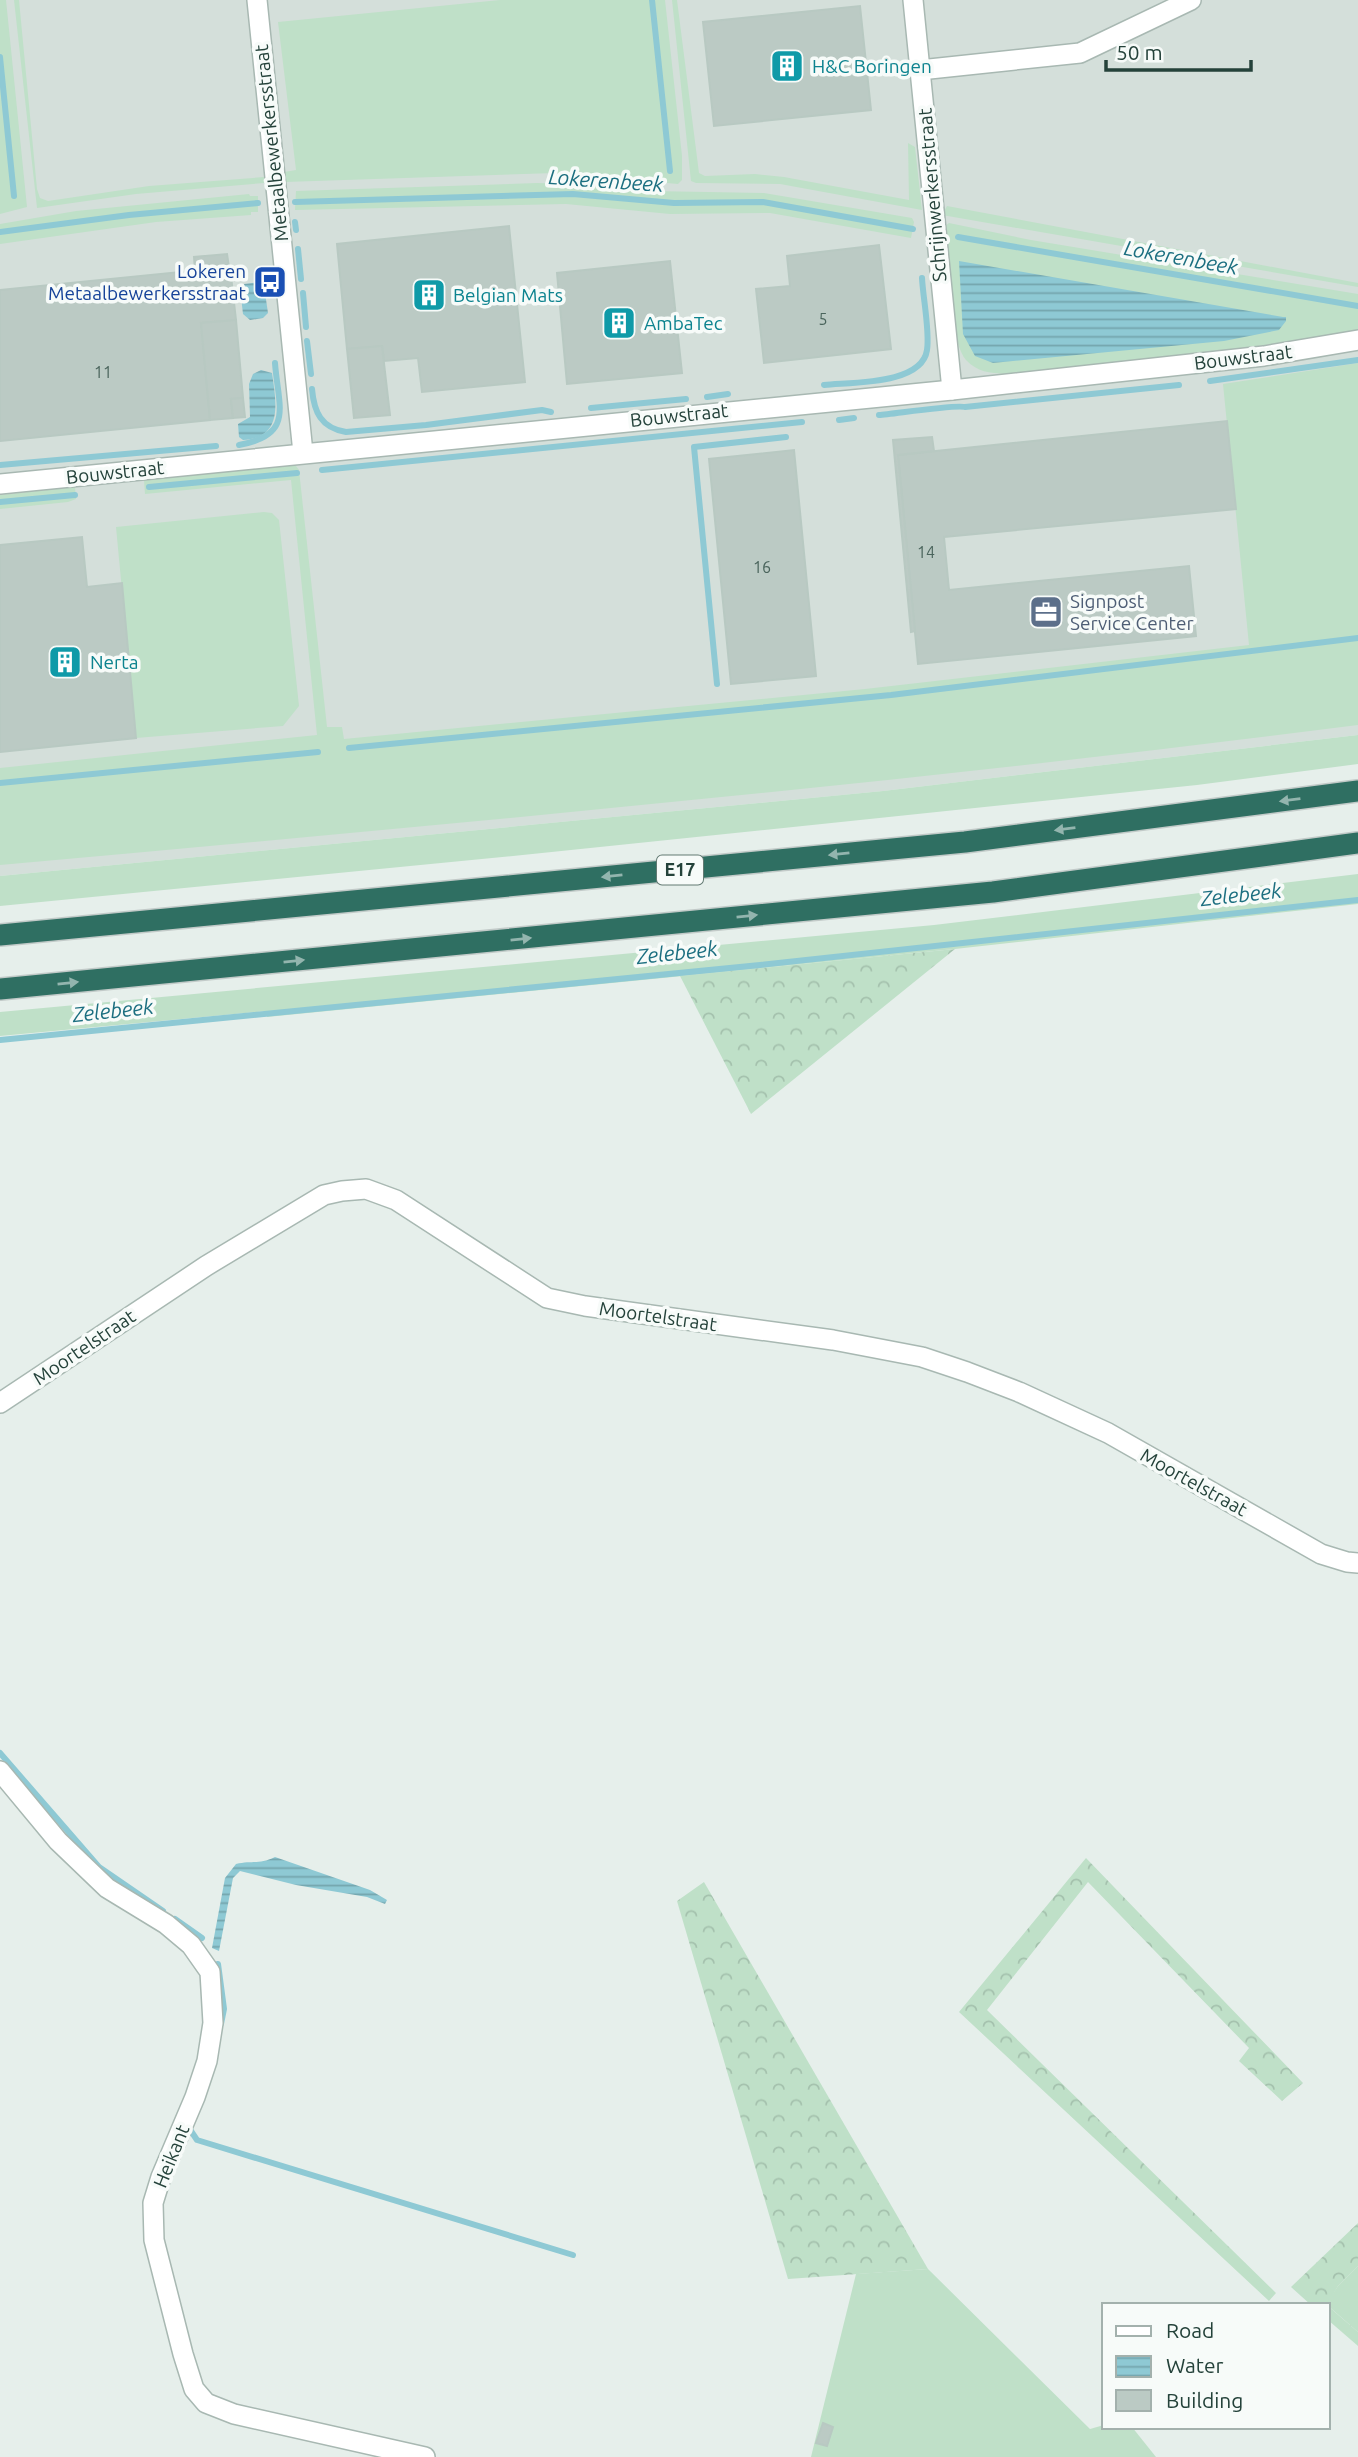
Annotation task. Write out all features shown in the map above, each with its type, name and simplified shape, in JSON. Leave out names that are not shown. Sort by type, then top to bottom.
[{"type":"highway","name":"E17","points":[[0,935],[965,842],[1358,791]]},
{"type":"highway","points":[[0,989],[993,892],[1358,843]]},
{"type":"street","name":"Metaalbewerkersstraat","points":[[257,0],[303,453]]},
{"type":"street","name":"Schrijnwerkersstraat","points":[[912,0],[952,390]]},
{"type":"street","points":[[920,70],[1080,53],[1191,0]]},
{"type":"street","name":"Bouwstraat","points":[[0,484],[952,390],[1264,356],[1358,340]]},
{"type":"street","name":"Moortelstraat","points":[[0,1403],[206,1266],[324,1195],[366,1189],[396,1200],[547,1298],[585,1306],[834,1340],[922,1357],[1018,1391],[1108,1433],[1321,1554],[1358,1563]]},
{"type":"street","name":"Heikant","points":[[0,1771],[58,1841],[107,1888],[166,1924],[191,1945],[210,1972],[213,2023],[207,2061],[153,2203],[154,2240],[194,2389],[206,2403],[234,2413],[425,2457]]},
{"type":"shaded area","points":[[0,0],[1358,0],[1358,735],[883,791],[0,876]]},
{"type":"green space","points":[[0,0],[6,0],[27,207],[0,214]]},
{"type":"green space","points":[[14,0],[19,0],[40,198],[48,201],[149,186],[264,177],[264,183],[136,194],[37,208]]},
{"type":"green space","points":[[500,0],[665,0],[682,156],[682,180],[678,184],[555,173],[285,182],[284,172],[296,170],[278,22]]},
{"type":"green space","points":[[672,0],[677,0],[699,173],[705,176],[755,174],[784,177],[909,200],[908,143],[915,147],[922,210],[780,184],[691,181]]},
{"type":"green space","points":[[537,183],[651,191],[764,193],[912,218],[914,222],[911,238],[770,213],[670,214],[566,204],[295,210],[296,191]]},
{"type":"green space","points":[[249,194],[258,196],[258,212],[251,212],[251,215],[156,222],[0,244],[0,224],[76,211]]},
{"type":"green space","points":[[947,206],[1358,283],[1358,287],[942,215]]},
{"type":"green space","points":[[949,223],[1031,240],[1358,294],[1358,332],[1193,355],[1005,374],[984,371],[966,360],[956,335],[944,227]]},
{"type":"green space","points":[[1358,363],[1358,725],[850,784],[0,865],[0,768],[317,735],[291,480],[145,494],[144,480],[296,466],[299,470],[327,727],[342,727],[344,739],[865,689],[1249,645],[1223,384]]},
{"type":"green space","points":[[75,487],[76,499],[68,502],[0,509],[0,495]]},
{"type":"green space","points":[[272,513],[279,520],[299,706],[283,726],[136,738],[116,527]]},
{"type":"green space","points":[[1358,735],[1358,764],[1197,785],[0,906],[0,876],[883,791]]},
{"type":"green space","points":[[1358,874],[1358,904],[955,949],[267,1017],[267,1011],[0,1036],[0,1012],[934,925]]},
{"type":"green space","points":[[955,949],[751,1114],[680,976]]},
{"type":"green space","points":[[1086,1858],[1303,2083],[1282,2101],[1239,2061],[1249,2048],[1088,1882],[987,2010],[1276,2293],[1269,2301],[959,2012]]},
{"type":"green space","points":[[704,1882],[928,2269],[788,2279],[677,1901]]},
{"type":"green space","points":[[1358,2223],[1358,2266],[1338,2286],[1328,2303],[1309,2303],[1291,2287]]},
{"type":"green space","points":[[1358,2266],[1358,2332],[1330,2308],[1330,2303],[1327,2303],[1338,2286]]},
{"type":"green space","points":[[928,2269],[1090,2429],[1102,2426],[1102,2429],[1134,2429],[1156,2457],[811,2457],[856,2274]]},
{"type":"green space","points":[[1330,2308],[1358,2332],[1358,2346],[1330,2322]]},
{"type":"water","points":[[959,261],[1286,317],[1286,321],[1279,330],[1224,341],[993,363],[975,356],[963,334]]},
{"type":"water","points":[[259,282],[264,286],[268,313],[263,318],[250,320],[243,314],[240,288],[244,284]]},
{"type":"water","points":[[261,370],[272,373],[274,416],[265,433],[243,440],[239,437],[238,424],[250,417],[249,384],[253,374]]},
{"type":"water","points":[[275,1857],[370,1890],[387,1900],[385,1904],[367,1897],[296,1885],[240,1871],[233,1878],[219,1951],[212,1948],[225,1878],[236,1864]]},
{"type":"building","name":"H&C Boringen","points":[[860,6],[871,110],[714,126],[703,22]]},
{"type":"building","name":"Belgian Mats","points":[[509,226],[525,382],[422,392],[418,358],[384,361],[382,346],[347,349],[337,244]]},
{"type":"building","points":[[879,245],[891,349],[764,363],[756,289],[790,286],[787,256]]},
{"type":"building","points":[[227,254],[229,267],[195,270],[194,257]]},
{"type":"building","name":"AmbaTec","points":[[670,261],[682,373],[567,384],[557,273]]},
{"type":"building","points":[[230,267],[236,320],[201,323],[210,420],[0,441],[0,290]]},
{"type":"building","points":[[236,320],[243,398],[231,399],[233,418],[210,420],[201,323]]},
{"type":"building","points":[[382,346],[390,415],[354,418],[347,349]]},
{"type":"building","points":[[243,398],[245,417],[233,418],[231,399]]},
{"type":"building","points":[[1227,421],[1236,509],[944,537],[949,590],[1189,566],[1196,636],[918,664],[898,455]]},
{"type":"building","points":[[932,437],[934,451],[898,455],[915,631],[911,632],[893,440]]},
{"type":"building","points":[[794,450],[816,676],[731,684],[709,459]]},
{"type":"building","name":"Nerta","points":[[82,537],[87,587],[122,583],[136,738],[0,752],[0,545]]},
{"type":"building","points":[[823,2423],[833,2427],[827,2446],[816,2443]]},
{"type":"waterway","points":[[652,0],[670,171]]},
{"type":"waterway","points":[[0,57],[14,196]]},
{"type":"waterway","name":"Lokerenbeek","points":[[295,202],[573,194],[674,203],[763,202],[913,229]]},
{"type":"waterway","name":"Lokerenbeek","points":[[0,232],[129,215],[258,203]]},
{"type":"waterway","points":[[295,222],[296,230]]},
{"type":"waterway","name":"Lokerenbeek","points":[[958,237],[1358,306]]},
{"type":"waterway","points":[[298,249],[301,279]]},
{"type":"waterway","points":[[824,385],[884,380],[913,370],[922,361],[928,343],[922,278]]},
{"type":"waterway","points":[[303,293],[306,327]]},
{"type":"waterway","points":[[307,341],[311,374]]},
{"type":"waterway","points":[[1210,381],[1358,360]]},
{"type":"waterway","points":[[239,445],[269,434],[276,426],[280,405],[275,363]]},
{"type":"waterway","points":[[879,415],[1179,385]]},
{"type":"waterway","points":[[312,389],[320,418],[330,427],[346,432],[542,410],[551,412]]},
{"type":"waterway","points":[[707,397],[728,394]]},
{"type":"waterway","points":[[591,408],[686,399]]},
{"type":"waterway","points":[[839,420],[854,418]]},
{"type":"waterway","points":[[322,470],[802,422]]},
{"type":"waterway","points":[[717,684],[694,447],[786,437]]},
{"type":"waterway","points":[[0,465],[216,446]]},
{"type":"waterway","points":[[149,487],[297,473]]},
{"type":"waterway","points":[[0,502],[75,495]]},
{"type":"waterway","points":[[349,748],[891,695],[1358,638]]},
{"type":"waterway","points":[[0,783],[318,752]]},
{"type":"waterway","name":"Zelebeek","points":[[0,1040],[760,965],[1358,900]]},
{"type":"waterway","points":[[0,1753],[99,1867],[163,1911]]},
{"type":"waterway","points":[[175,1919],[202,1938]]},
{"type":"waterway","points":[[218,1964],[224,2009],[221,2024]]},
{"type":"waterway","points":[[191,2124],[189,2128],[197,2140],[573,2255]]},
{"type":"place","name":"H&C Boringen","points":[[787,66]]},
{"type":"place","name":"Lokeren Metaalbewerkersstraat","points":[[270,282]]},
{"type":"place","name":"Belgian Mats","points":[[429,295]]},
{"type":"place","name":"AmbaTec","points":[[619,323]]},
{"type":"place","name":"Signpost Service Center","points":[[1046,612]]},
{"type":"place","name":"Nerta","points":[[65,662]]}]
